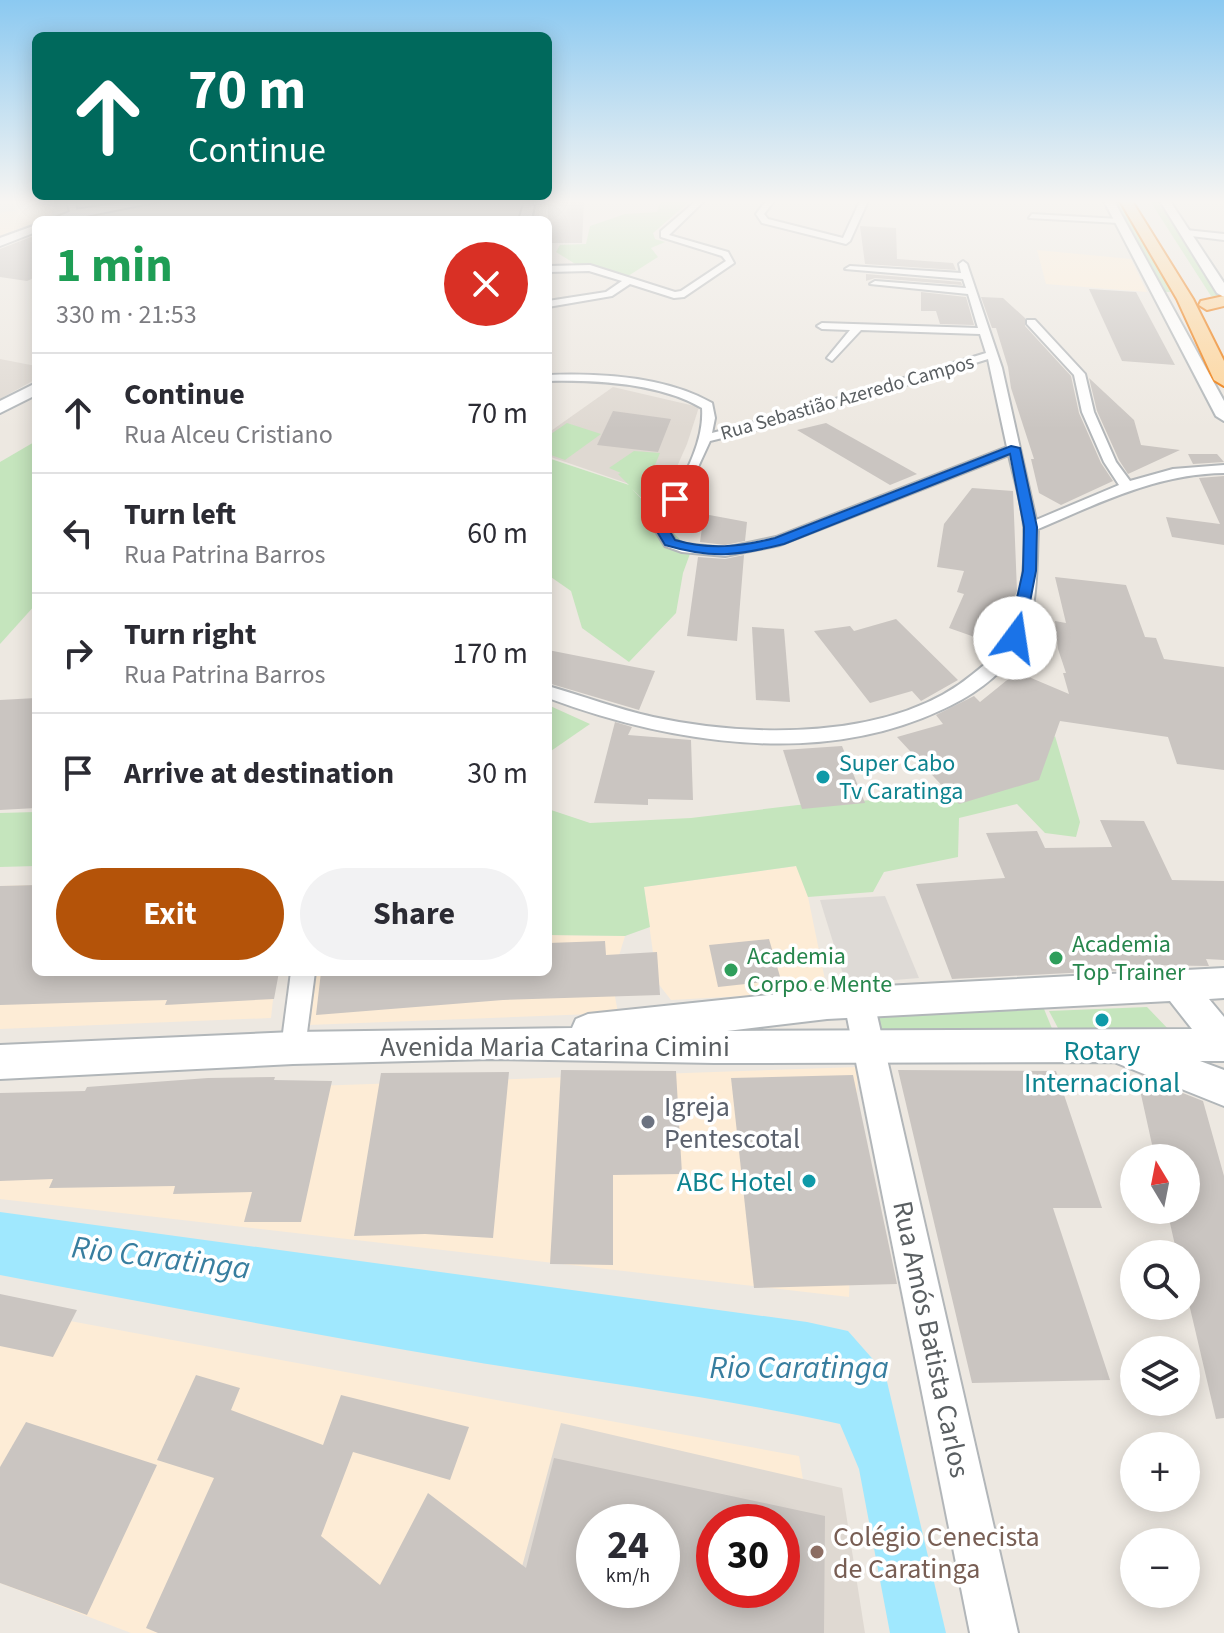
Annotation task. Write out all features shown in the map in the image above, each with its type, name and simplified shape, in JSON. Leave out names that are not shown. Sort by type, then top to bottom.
[{"type":"highway","points":[[1172,277],[1224,380]]},
{"type":"highway","points":[[1195,277],[1216,309]]},
{"type":"highway","points":[[1166,305],[1185,299]]},
{"type":"main road","points":[[1150,277],[1224,416]]},
{"type":"main road","points":[[0,408],[32,390]]},
{"type":"main road","points":[[492,1043],[859,1002],[1224,983]]},
{"type":"main road","points":[[1178,985],[1224,1044]]},
{"type":"main road","name":"Avenida Maria Catarina Cimini","points":[[0,1062],[293,1048],[492,1043],[869,1046],[1224,1044]]},
{"type":"main road","name":"Avenida Maria Catarina Cimini","points":[[1111,1045],[1224,1088]]},
{"type":"street","points":[[617,277],[674,295],[684,294],[708,277]]},
{"type":"street","points":[[552,693],[638,722],[682,731],[790,735],[867,728],[912,719],[952,700],[1002,660],[1015,638],[1030,571],[1031,527],[1015,448],[966,277]]},
{"type":"street","points":[[552,303],[609,294],[628,281]]},
{"type":"street","points":[[861,283],[971,291]]},
{"type":"street","points":[[1031,322],[1079,374],[1088,412],[1110,462],[1127,487]]},
{"type":"street","points":[[822,326],[982,331]]},
{"type":"street","points":[[832,358],[859,326]]},
{"type":"street","name":"Rua Sebastião Azeredo Campos","points":[[704,439],[787,418],[990,355]]},
{"type":"street","points":[[552,378],[610,380],[703,402],[710,413],[704,439],[662,530],[670,543],[702,552],[725,552],[780,541],[1015,448]]},
{"type":"street","points":[[1031,527],[1127,487],[1194,467],[1224,469]]},
{"type":"street","points":[[293,1048],[302,976]]},
{"type":"street","name":"Rua Amós Batista Carlos","points":[[859,1002],[994,1633]]},
{"type":"shaded area","points":[[1044,277],[1140,277],[1147,292],[1046,284]]},
{"type":"shaded area","points":[[0,359],[32,365],[32,381],[0,399]]},
{"type":"shaded area","points":[[613,387],[699,407],[664,496],[552,457],[552,430]]},
{"type":"shaded area","points":[[797,866],[808,897],[829,999],[763,995],[671,1000],[657,982],[644,887]]},
{"type":"shaded area","points":[[32,885],[32,976],[276,976],[271,1018],[0,1029],[0,886]]},
{"type":"shaded area","points":[[885,896],[919,978],[846,984],[820,900]]},
{"type":"shaded area","points":[[552,935],[625,936],[614,991],[618,1013],[308,1025],[312,976],[552,976]]},
{"type":"shaded area","points":[[858,1067],[849,1297],[0,1199],[0,1097]]},
{"type":"shaded area","points":[[0,1308],[799,1456],[829,1633],[131,1633],[0,1583]]},
{"type":"shaded area","name":"Colégio Cenecista de Caratinga","points":[[561,1423],[842,1488],[865,1633],[504,1633]]},
{"type":"green space","points":[[1155,277],[1166,277],[1174,292],[1163,292]]},
{"type":"green space","points":[[1199,277],[1207,277],[1220,297],[1211,296]]},
{"type":"green space","points":[[567,423],[601,434],[565,460],[552,455],[552,433]]},
{"type":"green space","points":[[32,443],[32,608],[0,644],[0,462]]},
{"type":"green space","points":[[634,451],[660,453],[647,484],[671,493],[662,517],[632,489],[691,551],[683,573],[676,613],[629,662],[582,628],[571,591],[552,578],[552,459],[629,485],[618,474],[621,473],[609,468]]},
{"type":"green space","points":[[552,707],[590,724],[552,750]]},
{"type":"green space","points":[[1055,736],[1080,822],[1076,837],[1045,833],[1017,804],[959,818],[958,857],[884,872],[873,892],[808,897],[796,866],[644,887],[650,927],[625,936],[552,935],[552,810],[590,823],[691,818],[798,805],[961,794],[1026,768]]},
{"type":"green space","points":[[32,812],[32,866],[0,867],[0,813]]},
{"type":"green space","points":[[1042,1004],[1055,1036],[880,1038],[872,1006]]},
{"type":"green space","points":[[1147,1007],[1171,1032],[1058,1028],[1049,1011]]},
{"type":"water","name":"Rio Caratinga","points":[[0,1212],[807,1322],[848,1331],[885,1373],[946,1633],[890,1633],[859,1469],[840,1424],[698,1397],[343,1339],[0,1275]]},
{"type":"building","points":[[1,277],[32,277],[27,281]]},
{"type":"building","points":[[866,277],[904,277],[961,282],[962,285],[875,278],[866,281]]},
{"type":"building","points":[[1089,289],[1136,292],[1175,365],[1122,361]]},
{"type":"building","points":[[921,292],[966,297],[974,325],[940,324],[936,311],[921,311]]},
{"type":"building","points":[[981,297],[1003,298],[1025,318],[1025,326],[1071,376],[1079,413],[1101,463],[1113,481],[1061,505],[1039,493],[1031,459],[1034,459],[1011,388],[1008,367],[996,328],[992,328]]},
{"type":"building","points":[[1089,378],[1134,420],[1141,445],[1180,450],[1128,474],[1097,411]]},
{"type":"building","points":[[613,411],[671,419],[658,452],[597,445]]},
{"type":"building","points":[[826,423],[917,474],[890,485],[797,430]]},
{"type":"building","points":[[1188,454],[1217,454],[1224,462],[1193,464]]},
{"type":"building","points":[[1224,476],[1224,545],[1172,537],[1166,517],[1220,524],[1199,478]]},
{"type":"building","points":[[972,488],[1013,491],[1017,591],[1004,623],[997,621],[986,641],[949,628],[964,594],[957,592],[964,571],[937,567],[944,524]]},
{"type":"building","points":[[704,514],[747,522],[745,541],[725,545],[700,542]]},
{"type":"building","points":[[744,555],[737,641],[687,636],[698,557],[725,559]]},
{"type":"building","points":[[1055,577],[1126,585],[1145,637],[1156,638],[1164,659],[1224,667],[1224,770],[1177,764],[1168,737],[1060,721],[1039,780],[959,804],[897,737],[943,724],[936,715],[974,696],[980,702],[1017,672],[1069,694],[1058,649],[1055,621],[1066,623]]},
{"type":"building","points":[[896,619],[958,680],[921,701],[912,691],[870,703],[814,631],[850,626],[854,631]]},
{"type":"building","points":[[752,627],[784,629],[790,702],[756,700]]},
{"type":"building","points":[[552,651],[655,671],[639,710],[552,684]]},
{"type":"building","points":[[32,698],[32,808],[0,810],[0,700]]},
{"type":"building","points":[[615,722],[632,727],[628,735],[691,740],[693,800],[648,799],[648,805],[594,803]]},
{"type":"building","name":"Super Cabo Tv Caratinga","points":[[842,746],[865,803],[802,809],[783,750]]},
{"type":"building","points":[[1100,820],[1144,821],[1172,880],[1224,881],[1224,960],[1206,959],[1209,966],[1145,965],[1147,969],[952,979],[916,884],[1005,878],[986,833],[1037,831],[1045,848],[1112,847]]},
{"type":"building","points":[[32,885],[32,976],[278,976],[274,999],[165,1005],[167,1000],[0,1005],[0,886]]},
{"type":"building","name":"Academia Corpo e Mente","points":[[769,939],[781,980],[718,987],[709,945]]},
{"type":"building","points":[[605,941],[606,955],[657,952],[660,995],[503,1000],[316,1015],[321,976],[552,976],[552,943]]},
{"type":"building","points":[[561,1070],[676,1071],[682,1174],[613,1175],[613,1265],[550,1264]]},
{"type":"building","points":[[898,1070],[1056,1071],[1102,1208],[1053,1208],[1110,1380],[972,1383]]},
{"type":"building","points":[[509,1072],[493,1238],[425,1234],[354,1236],[381,1073]]},
{"type":"building","name":"ABC Hotel","points":[[853,1075],[897,1284],[754,1288],[731,1078]]},
{"type":"building","points":[[275,1077],[274,1080],[332,1081],[301,1222],[244,1222],[252,1192],[173,1194],[175,1186],[49,1188],[53,1179],[0,1181],[0,1093],[85,1091],[87,1087],[208,1078]]},
{"type":"building","points":[[1138,1081],[1165,1086],[1203,1101],[1224,1176],[1224,1418],[1216,1419],[1200,1351],[1200,1336],[1197,1336],[1193,1320],[1200,1320],[1200,1240],[1174,1240],[1170,1224],[1200,1224],[1200,1144],[1152,1144]]},
{"type":"building","points":[[0,1294],[77,1310],[53,1357],[0,1346]]},
{"type":"building","points":[[196,1375],[240,1388],[231,1410],[323,1445],[341,1395],[469,1427],[450,1480],[353,1452],[321,1536],[380,1585],[428,1493],[526,1568],[554,1458],[769,1504],[696,1504],[696,1608],[800,1608],[800,1511],[825,1516],[824,1633],[158,1633],[146,1628],[214,1478],[157,1460]]},
{"type":"building","points":[[26,1422],[157,1465],[87,1615],[0,1583],[0,1467]]},
{"type":"place","name":"Super Cabo Tv Caratinga","points":[[823,777]]},
{"type":"place","name":"Academia Top Trainer","points":[[1056,958]]},
{"type":"place","name":"Academia Corpo e Mente","points":[[731,970]]},
{"type":"place","name":"Rotary Internacional","points":[[1102,1020]]},
{"type":"place","name":"Igreja Pentescotal","points":[[648,1122]]},
{"type":"place","name":"ABC Hotel","points":[[809,1181]]},
{"type":"place","name":"Colégio Cenecista de Caratinga","points":[[817,1552]]},
{"type":"route","points":[[675,499],[662,530],[664,538],[670,543],[702,552],[747,549],[780,541],[1015,448],[1031,527],[1030,571],[1015,638]]}]
